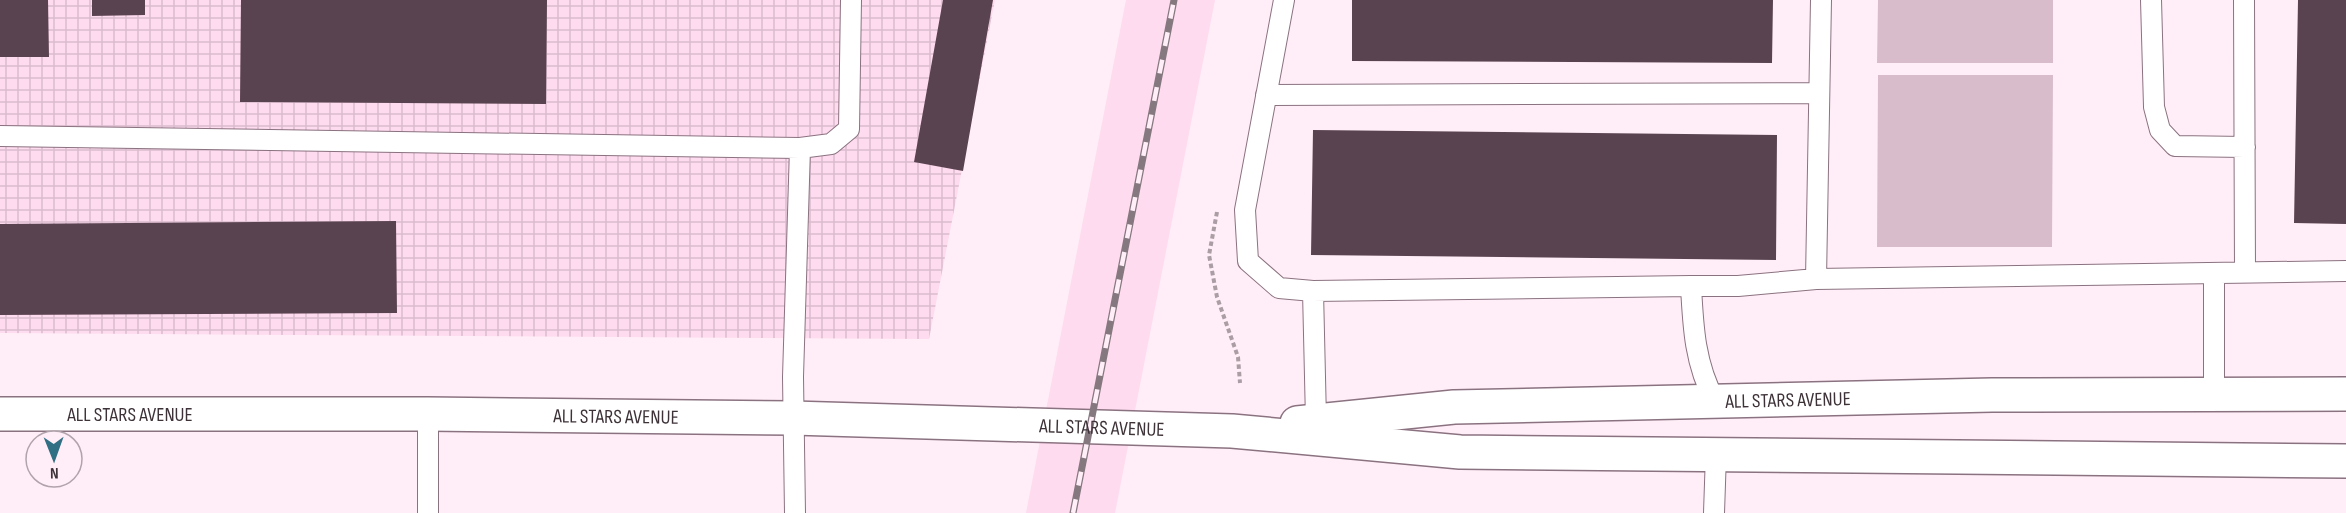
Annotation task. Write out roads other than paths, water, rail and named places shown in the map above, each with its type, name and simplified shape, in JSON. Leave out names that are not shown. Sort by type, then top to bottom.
[{"type":"street","name":"ALL STARS AVENUE","points":[[1232,431],[1316,420],[1454,407],[1992,395],[2346,394]]},
{"type":"street","points":[[1715,401],[1716,454]]},
{"type":"street","name":"ALL STARS AVENUE","points":[[0,414],[428,414],[793,418],[1232,431],[1460,452],[2346,461]]},
{"type":"lane","points":[[0,136],[800,148],[831,144],[849,129],[851,0]]},
{"type":"lane","points":[[1284,0],[1245,210],[1248,261],[1279,288],[1313,291],[1738,286],[1816,279],[2346,271]]},
{"type":"lane","points":[[1816,279],[1821,0]]},
{"type":"lane","points":[[2151,0],[2154,107],[2160,130],[2175,146],[2245,147]]},
{"type":"lane","points":[[2244,0],[2246,272]]},
{"type":"lane","points":[[1266,95],[1819,93]]},
{"type":"lane","points":[[795,513],[793,418],[800,148]]},
{"type":"lane","points":[[2214,273],[2214,394]]},
{"type":"lane","points":[[1691,286],[1694,339],[1699,363],[1704,382],[1715,401]]},
{"type":"lane","points":[[1313,291],[1316,420]]},
{"type":"lane","points":[[428,414],[428,513]]},
{"type":"lane","points":[[1714,513],[1716,454]]},
{"type":"railway","points":[[1073,513],[1174,0]]}]
